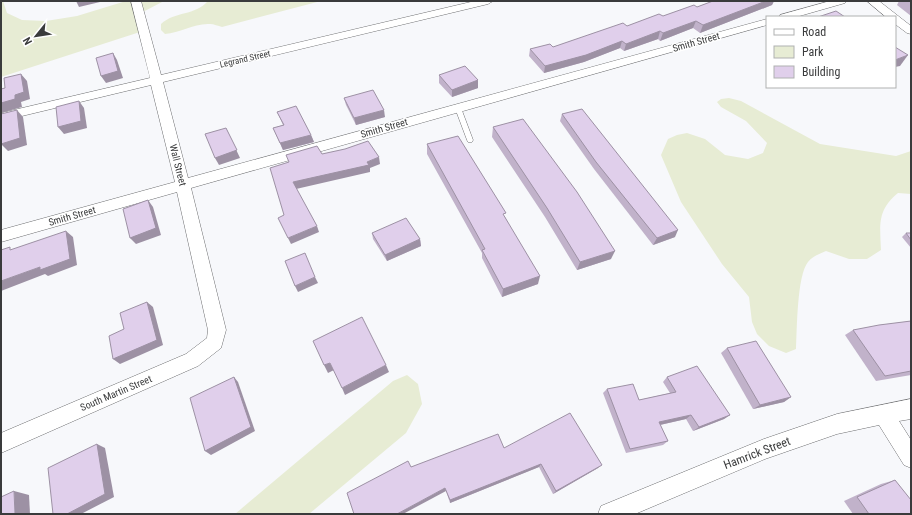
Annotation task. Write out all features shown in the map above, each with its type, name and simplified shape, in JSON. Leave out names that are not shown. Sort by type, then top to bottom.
[{"type":"street","name":"Wall Street","points":[[136,1],[183,185],[217,330]]},
{"type":"street","name":"Legrand Street","points":[[1,117],[488,1]]},
{"type":"street","points":[[788,16],[841,1]]},
{"type":"street","points":[[872,1],[891,16]]},
{"type":"street","points":[[896,20],[911,31]]},
{"type":"street","name":"Smith Street","points":[[1,236],[766,22]]},
{"type":"street","name":"South Martin Street","points":[[1,443],[192,360],[215,342],[217,330]]},
{"type":"street","name":"Hamrick Street","points":[[609,514],[764,449],[837,424],[911,409]]},
{"type":"street","points":[[883,414],[911,458]]},
{"type":"lane","points":[[458,108],[470,140]]},
{"type":"green space","points":[[1,1],[3,1],[7,13],[22,20],[46,21],[77,16],[126,1],[164,1],[139,14],[143,31],[1,77]]},
{"type":"green space","points":[[208,1],[321,1],[222,27],[213,24],[204,24],[165,34],[161,30],[161,24],[167,20],[197,9]]},
{"type":"green space","points":[[729,98],[741,101],[820,144],[896,156],[911,151],[911,194],[898,193],[886,206],[880,225],[881,250],[867,259],[849,259],[826,251],[808,262],[804,269],[800,290],[796,349],[786,353],[769,346],[757,334],[752,322],[749,297],[722,264],[681,202],[661,155],[668,139],[687,133],[705,139],[725,155],[748,159],[763,153],[767,143],[746,121],[721,107],[717,102],[721,99]]},
{"type":"green space","points":[[407,375],[418,384],[422,404],[406,433],[309,514],[235,514],[393,381]]},
{"type":"building","points":[[713,1],[766,1],[703,25],[696,21],[663,33],[660,31],[626,44],[622,41],[586,55],[545,66],[530,49],[550,44],[553,47],[623,23],[627,26],[659,14],[663,16],[694,5],[697,7]]},
{"type":"building","points":[[836,11],[844,16],[821,16]]},
{"type":"building","points":[[896,48],[908,55],[896,60]]},
{"type":"building","points":[[113,53],[118,71],[101,76],[96,58]]},
{"type":"building","points":[[465,66],[478,80],[452,90],[439,75]]},
{"type":"building","points":[[21,74],[24,92],[15,95],[15,99],[1,103],[1,89],[5,88],[4,78]]},
{"type":"building","points":[[373,90],[384,110],[354,118],[344,98]]},
{"type":"building","points":[[79,101],[81,121],[58,127],[56,107]]},
{"type":"building","points":[[296,106],[311,135],[280,143],[273,128],[284,125],[277,112]]},
{"type":"building","points":[[582,109],[678,230],[657,238],[596,162],[562,114]]},
{"type":"building","points":[[17,110],[20,138],[1,144],[1,114]]},
{"type":"building","points":[[523,119],[577,192],[615,251],[580,262],[547,208],[493,127]]},
{"type":"building","points":[[226,128],[237,150],[215,158],[205,134]]},
{"type":"building","points":[[458,136],[506,213],[503,214],[540,276],[503,289],[482,250],[485,249],[427,144]]},
{"type":"building","points":[[368,141],[379,157],[367,162],[369,165],[293,182],[317,226],[288,238],[278,218],[284,215],[270,168],[289,162],[286,155],[317,146],[322,154],[345,149]]},
{"type":"building","points":[[148,200],[156,228],[130,238],[123,209]]},
{"type":"building","points":[[406,218],[420,239],[385,255],[372,233]]},
{"type":"building","points":[[66,231],[70,259],[40,270],[40,267],[1,281],[1,250],[10,247],[10,250]]},
{"type":"building","points":[[906,233],[911,233],[911,240]]},
{"type":"building","points":[[305,253],[315,277],[295,286],[285,261]]},
{"type":"building","points":[[147,302],[157,340],[113,359],[109,336],[124,329],[120,313]]},
{"type":"building","points":[[362,317],[386,365],[342,388],[330,363],[324,365],[313,341]]},
{"type":"building","points":[[911,321],[911,371],[885,376],[853,330]]},
{"type":"building","points":[[756,341],[791,397],[760,405],[727,348]]},
{"type":"building","points":[[697,366],[730,415],[699,427],[691,415],[659,422],[668,441],[630,449],[607,389],[633,384],[639,400],[676,392],[667,377]]},
{"type":"building","points":[[234,377],[251,427],[205,451],[190,398]]},
{"type":"building","points":[[570,413],[602,465],[556,491],[541,464],[450,500],[445,488],[397,514],[354,514],[347,493],[408,461],[411,467],[498,434],[504,448]]},
{"type":"building","points":[[97,444],[105,494],[67,514],[53,514],[48,468]]},
{"type":"building","points":[[895,480],[911,500],[911,514],[869,514],[857,497]]},
{"type":"building","points":[[14,491],[15,514],[1,514],[1,497]]}]
